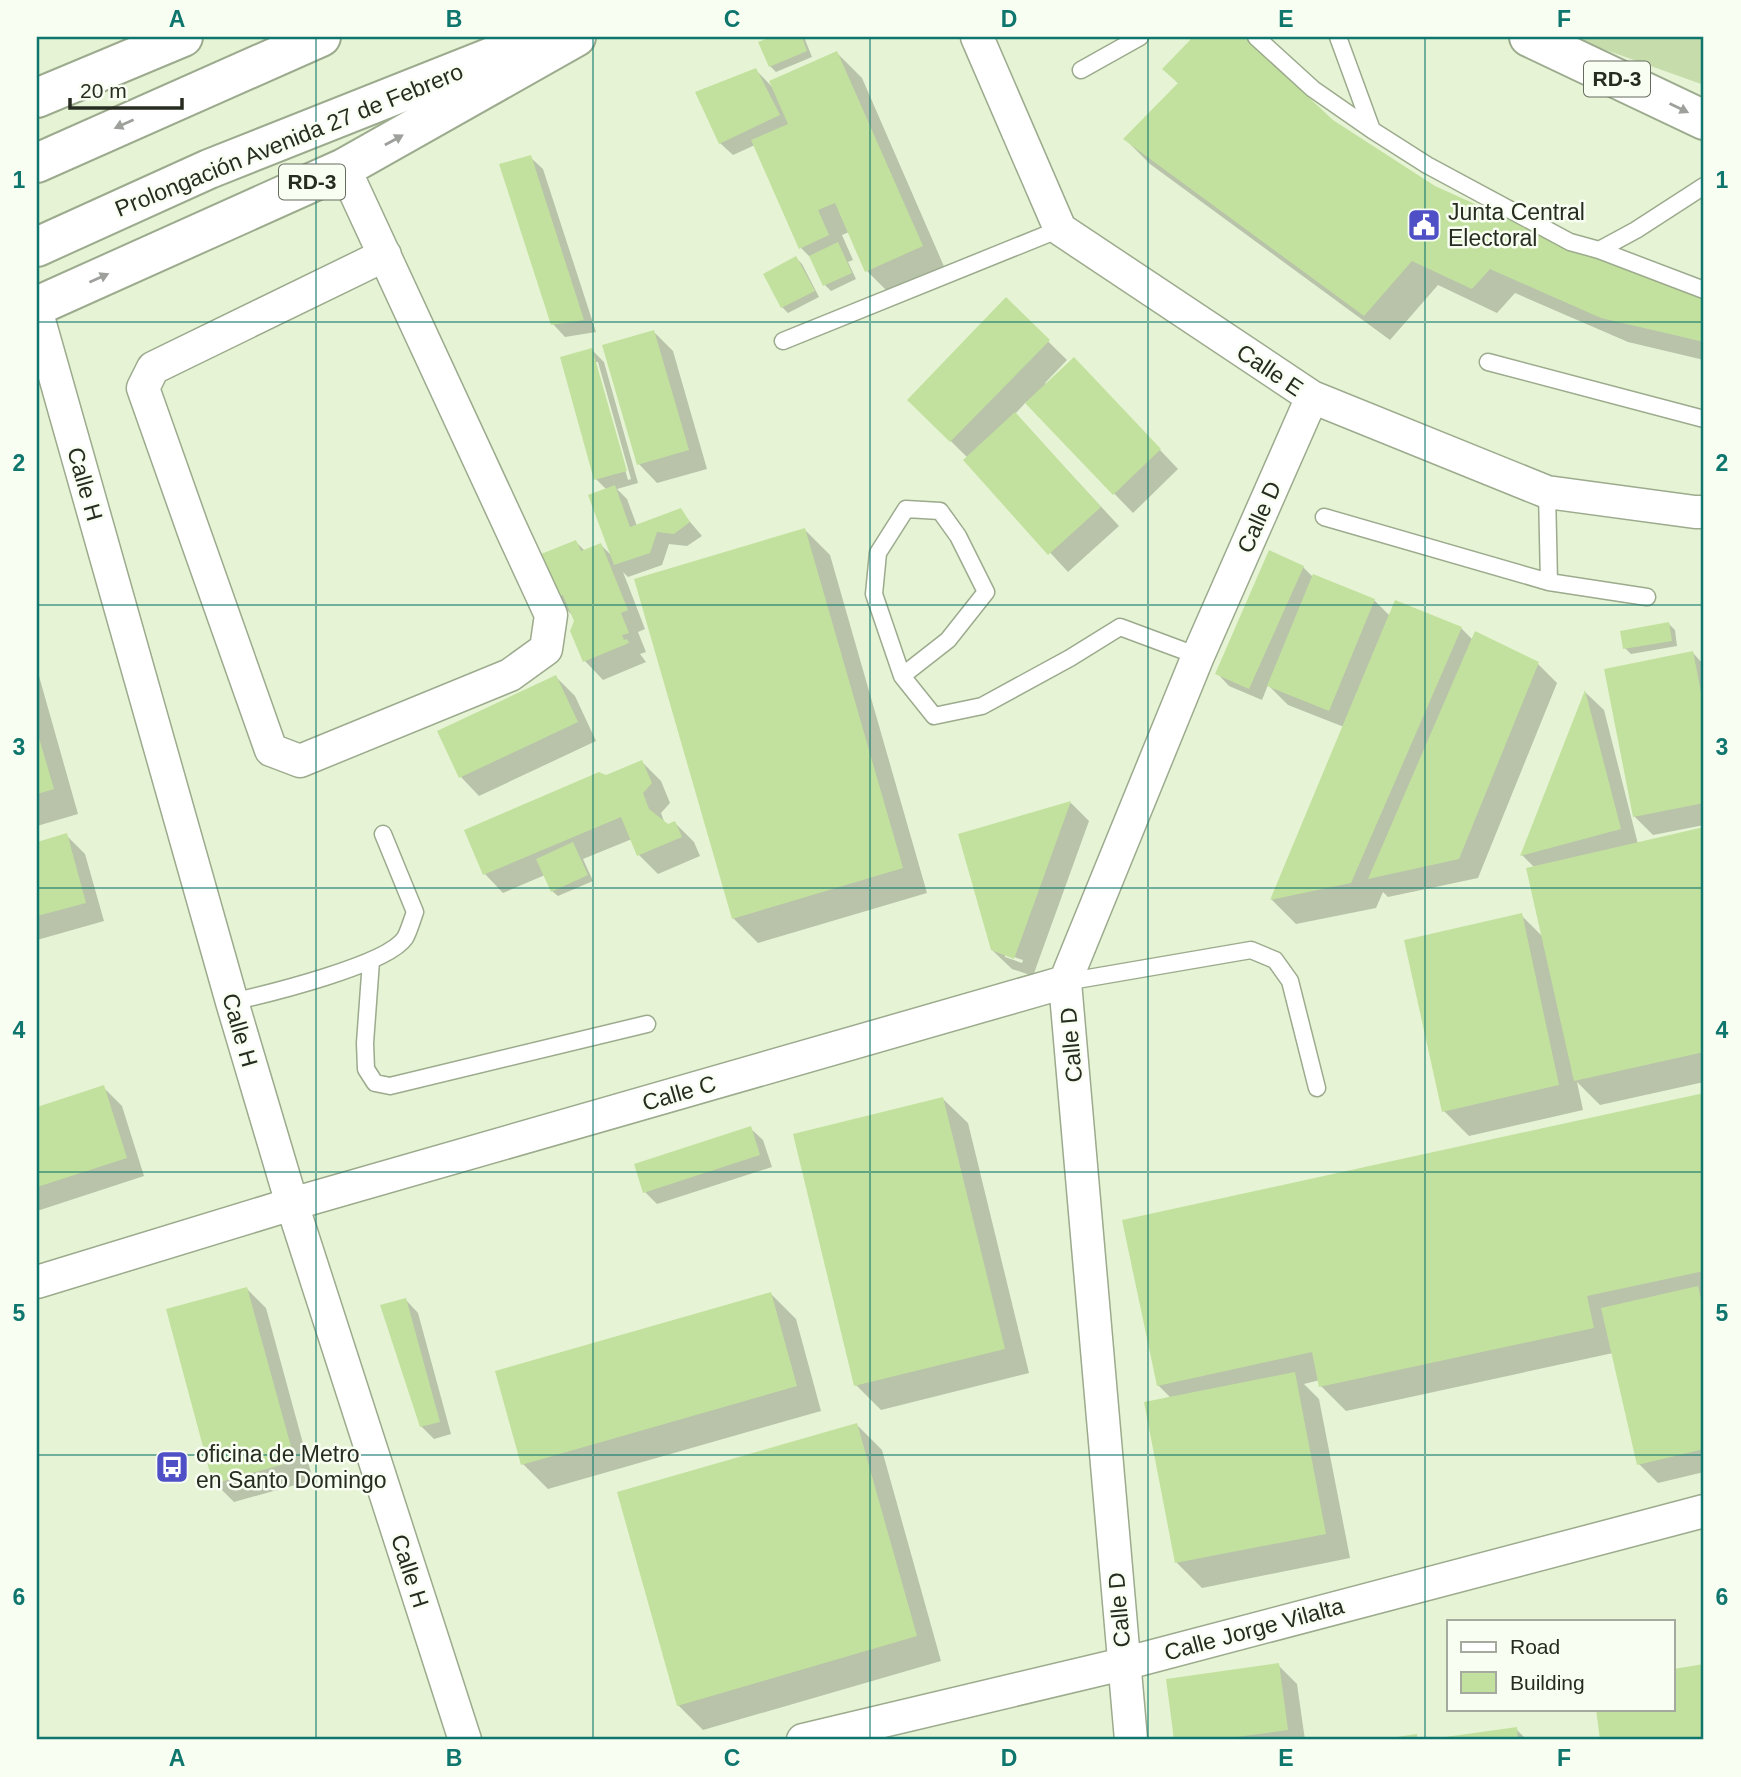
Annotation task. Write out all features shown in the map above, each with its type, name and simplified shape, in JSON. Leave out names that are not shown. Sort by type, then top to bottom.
[{"type":"main road","points":[[37,97],[183,37]]},
{"type":"main road","points":[[37,163],[321,37]]},
{"type":"main road","name":"Prolongación Avenida 27 de Febrero","points":[[37,247],[209,169],[542,37]]},
{"type":"main road","name":"Prolongación Avenida 27 de Febrero","points":[[37,306],[344,168],[576,37]]},
{"type":"main road","name":"RD-3","points":[[1529,37],[1704,120]]},
{"type":"street","points":[[977,37],[1060,229]]},
{"type":"street","points":[[344,168],[385,255],[551,615],[546,649],[510,675],[299,761],[271,750],[143,388],[153,368],[385,255]]},
{"type":"street","name":"Calle E","points":[[1060,229],[1312,397],[1547,492],[1704,512]]},
{"type":"street","name":"Calle H","points":[[37,313],[232,1003],[292,1204],[465,1740]]},
{"type":"street","name":"Calle D","points":[[1131,1740],[1065,982],[1198,656],[1312,397]]},
{"type":"street","name":"Calle C","points":[[37,1282],[292,1204],[1065,982]]},
{"type":"street","name":"Calle Jorge Vilalta","points":[[803,1740],[1124,1664],[1704,1511]]},
{"type":"lane","points":[[1081,70],[1140,37]]},
{"type":"lane","points":[[1256,37],[1312,89],[1427,165],[1570,242],[1599,250],[1704,290]]},
{"type":"lane","points":[[1338,37],[1372,130]]},
{"type":"lane","points":[[1599,250],[1704,187]]},
{"type":"lane","points":[[783,341],[1060,229]]},
{"type":"lane","points":[[1488,362],[1704,419]]},
{"type":"lane","points":[[1547,492],[1549,582]]},
{"type":"lane","points":[[902,676],[948,640],[986,592],[958,536],[940,511],[906,509],[878,553],[874,594],[902,676],[934,716],[982,706],[1120,627],[1198,656]]},
{"type":"lane","points":[[1324,517],[1549,582],[1647,597]]},
{"type":"lane","points":[[232,1003],[290,988],[371,961],[404,940],[415,912],[383,834]]},
{"type":"lane","points":[[1065,982],[1251,950],[1275,960],[1290,981],[1317,1088]]},
{"type":"lane","points":[[371,961],[365,1043],[366,1069],[374,1083],[390,1086],[647,1024]]},
{"type":"green space","points":[[1578,37],[1704,37],[1704,85],[1589,44]]},
{"type":"building","points":[[771,37],[802,37],[807,51],[769,67],[758,42]]},
{"type":"building","name":"Junta Central Electoral","points":[[1193,37],[1244,37],[1333,120],[1435,186],[1557,241],[1704,293],[1704,342],[1601,318],[1490,269],[1472,289],[1412,261],[1364,316],[1123,139],[1178,83],[1162,69]]},
{"type":"building","points":[[837,51],[923,246],[865,272],[835,203],[818,210],[829,235],[799,249],[751,140],[788,124],[769,81]]},
{"type":"building","points":[[756,68],[780,115],[719,144],[695,92]]},
{"type":"building","points":[[531,155],[584,320],[551,325],[499,164]]},
{"type":"building","points":[[838,242],[852,273],[823,286],[809,256]]},
{"type":"building","points":[[796,256],[815,291],[781,308],[763,274]]},
{"type":"building","points":[[1006,297],[1050,340],[950,442],[907,400]]},
{"type":"building","points":[[654,330],[689,450],[637,465],[602,345]]},
{"type":"building","points":[[592,348],[627,471],[594,480],[560,357]]},
{"type":"building","points":[[1074,357],[1161,449],[1113,495],[1025,403]]},
{"type":"building","points":[[1015,412],[1101,507],[1048,555],[963,460]]},
{"type":"building","points":[[615,485],[630,527],[681,508],[690,522],[674,534],[657,532],[650,553],[614,565],[588,495]]},
{"type":"building","points":[[805,528],[903,868],[732,919],[634,579]]},
{"type":"building","points":[[576,540],[581,551],[601,543],[628,610],[621,613],[629,633],[622,635],[629,643],[583,662],[570,631],[574,621],[563,595],[553,599],[536,556]]},
{"type":"building","points":[[1269,550],[1304,566],[1249,689],[1215,674]]},
{"type":"building","points":[[1313,574],[1375,599],[1329,711],[1267,686]]},
{"type":"building","points":[[1395,600],[1462,627],[1351,883],[1270,900]]},
{"type":"building","points":[[1669,622],[1672,641],[1623,649],[1620,631]]},
{"type":"building","points":[[1475,631],[1539,662],[1459,859],[1368,879]]},
{"type":"building","points":[[1693,651],[1704,708],[1704,803],[1633,817],[1604,669]]},
{"type":"building","points":[[556,675],[578,722],[459,778],[437,731]]},
{"type":"building","points":[[1585,690],[1621,829],[1520,856]]},
{"type":"building","points":[[37,731],[54,789],[37,794]]},
{"type":"building","points":[[642,760],[652,783],[643,793],[649,809],[668,824],[675,821],[682,837],[637,856],[621,817],[483,875],[464,830],[599,772],[606,775]]},
{"type":"building","points":[[1071,801],[1014,959],[991,950],[958,834]]},
{"type":"building","points":[[1704,827],[1704,1052],[1574,1081],[1526,868]]},
{"type":"building","points":[[67,833],[86,903],[37,916],[37,842]]},
{"type":"building","points":[[573,842],[588,875],[551,892],[536,859]]},
{"type":"building","points":[[1522,913],[1559,1085],[1442,1112],[1404,940]]},
{"type":"building","points":[[104,1085],[127,1158],[37,1187],[37,1107]]},
{"type":"building","points":[[1704,1093],[1704,1271],[1587,1296],[1594,1328],[1319,1387],[1312,1352],[1157,1386],[1122,1220]]},
{"type":"building","points":[[943,1097],[1005,1349],[854,1386],[793,1134]]},
{"type":"building","points":[[751,1126],[760,1155],[643,1193],[634,1164]]},
{"type":"building","points":[[1698,1286],[1704,1314],[1704,1449],[1637,1465],[1601,1308]]},
{"type":"building","points":[[247,1287],[295,1461],[213,1484],[166,1309]]},
{"type":"building","points":[[771,1292],[797,1386],[521,1465],[495,1371]]},
{"type":"building","points":[[406,1298],[440,1422],[420,1427],[380,1305]]},
{"type":"building","points":[[1295,1372],[1326,1534],[1175,1563],[1144,1402]]},
{"type":"building","points":[[857,1423],[917,1636],[677,1706],[617,1492]]},
{"type":"building","points":[[1279,1663],[1288,1730],[1215,1740],[1174,1740],[1166,1679]]},
{"type":"building","points":[[1704,1664],[1704,1740],[1600,1740],[1596,1710],[1674,1710],[1674,1669]]},
{"type":"building","points":[[1517,1727],[1518,1740],[1431,1740],[1431,1739]]},
{"type":"building","points":[[1417,1734],[1417,1740],[1383,1740],[1383,1739]]},
{"type":"place","name":"Junta Central Electoral","points":[[1424,225]]},
{"type":"place","name":"oficina de Metro en Santo Domingo","points":[[172,1467]]}]
